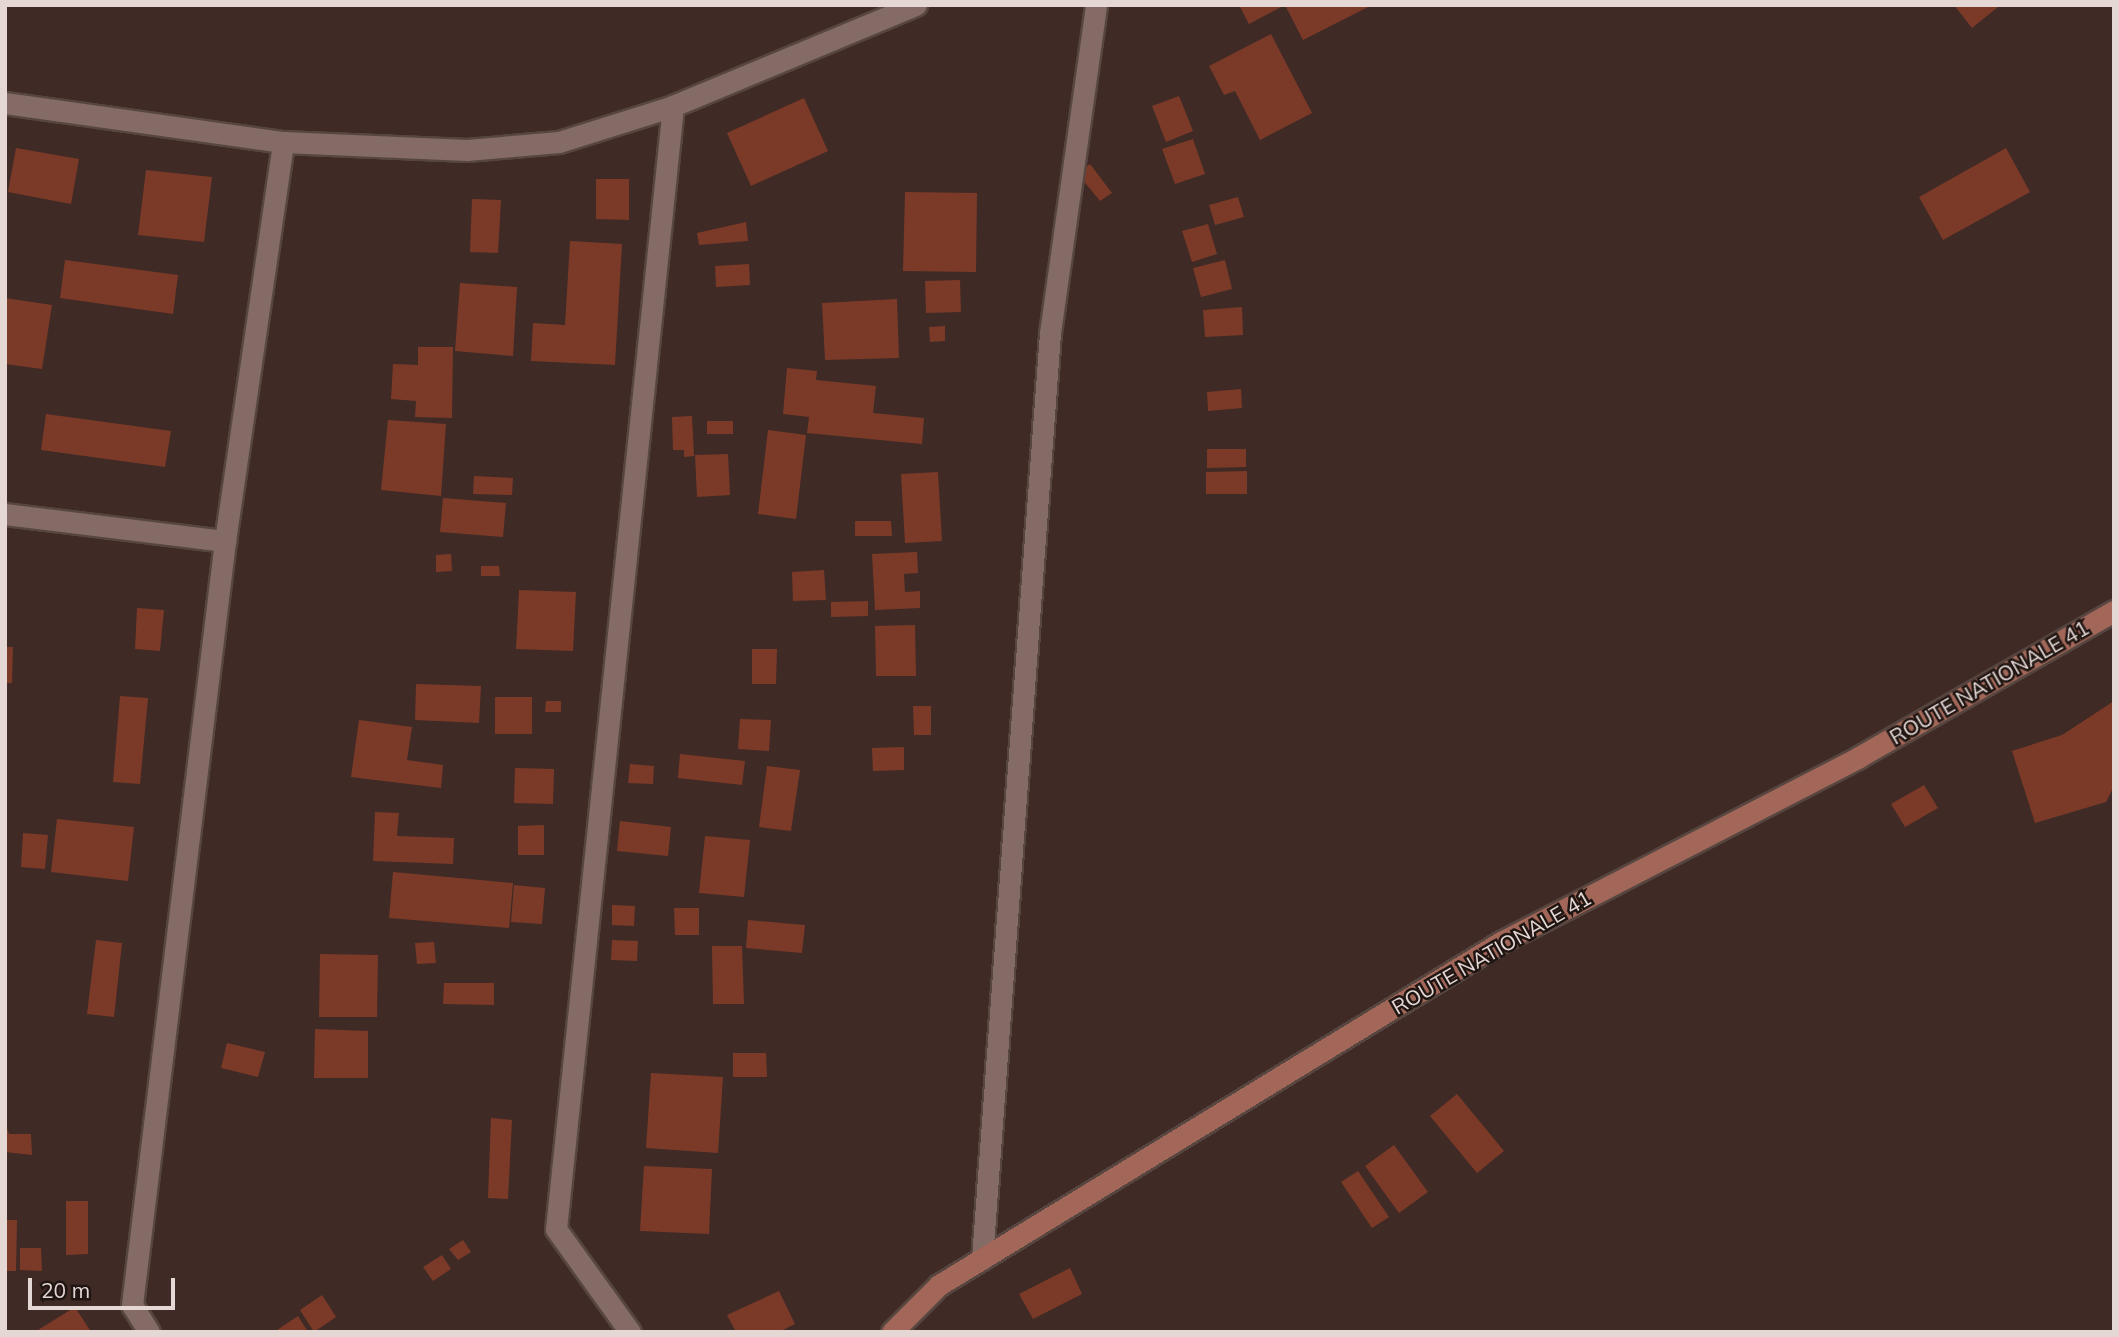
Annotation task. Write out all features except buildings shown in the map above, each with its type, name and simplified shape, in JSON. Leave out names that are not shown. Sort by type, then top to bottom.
[{"type":"street","points":[[5,103],[284,142],[467,150],[546,144],[673,106],[916,5]]},
{"type":"street","points":[[982,1259],[1050,333],[1096,5]]},
{"type":"street","points":[[630,1332],[556,1229],[673,106]]},
{"type":"street","points":[[149,1332],[131,1304],[225,541],[284,142]]},
{"type":"street","points":[[5,514],[225,541]]},
{"type":"street","name":"ROUTE NATIONALE 41","points":[[892,1332],[939,1285],[1501,942],[1859,757],[2114,611]]}]
